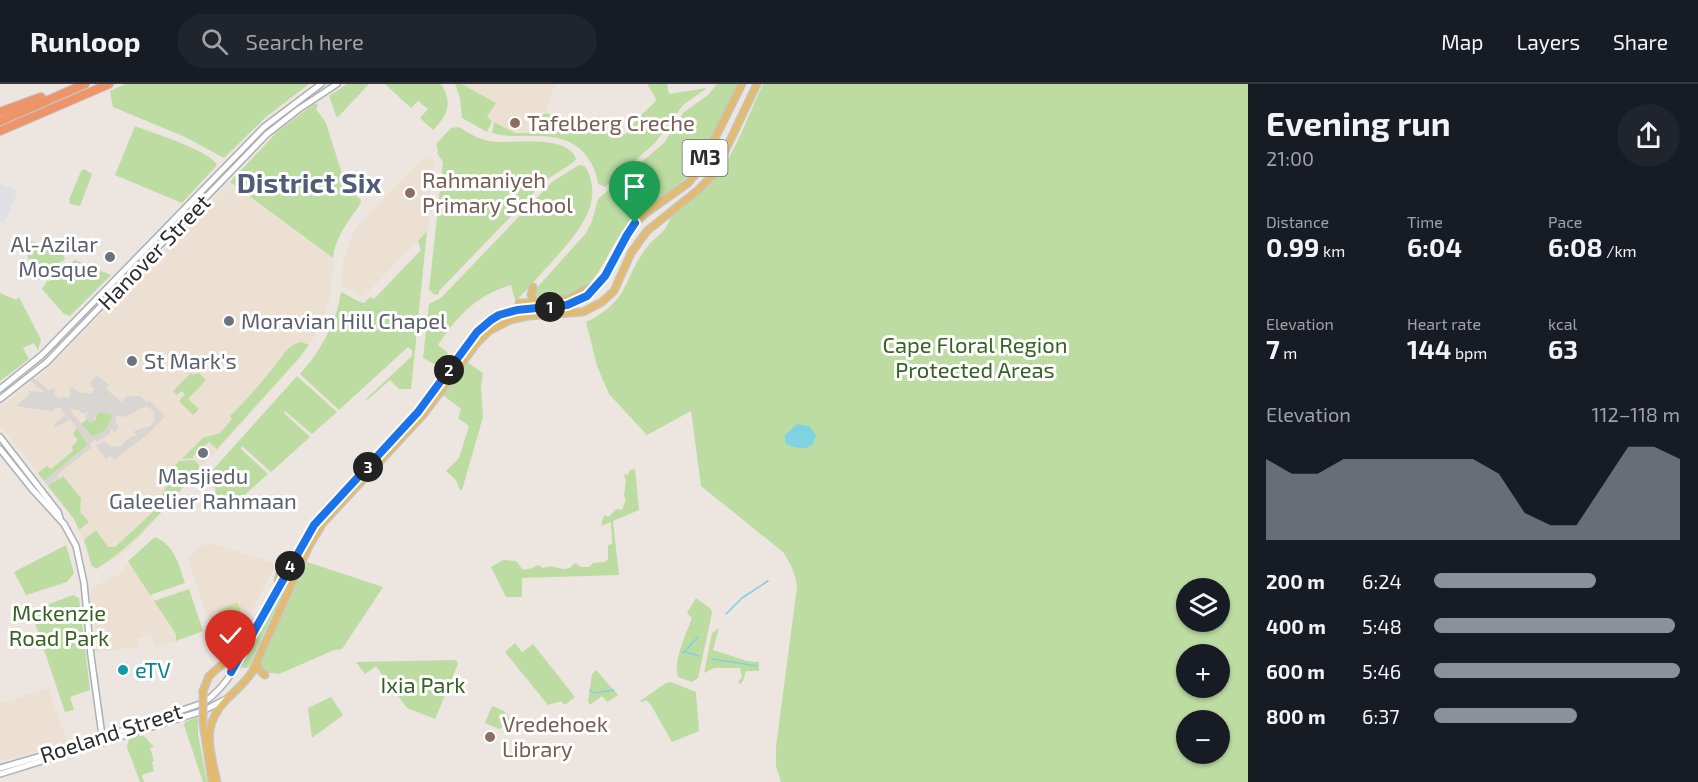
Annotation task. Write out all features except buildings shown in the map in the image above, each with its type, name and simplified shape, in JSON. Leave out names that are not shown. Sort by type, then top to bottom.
[{"type":"highway","points":[[0,112],[84,84]]},
{"type":"highway","points":[[0,120],[84,84]]},
{"type":"highway","points":[[0,131],[109,84]]},
{"type":"main road","name":"Hanover Street","points":[[0,389],[42,355],[264,127],[321,84]]},
{"type":"main road","name":"Hanover Street","points":[[0,399],[47,362],[267,134],[337,84]]},
{"type":"main road","name":"M3","points":[[212,782],[203,723],[203,691],[209,676],[237,652],[254,629],[318,519],[418,412],[483,325],[506,313],[573,303],[587,296],[602,281],[635,223],[687,183],[699,170],[742,84]]},
{"type":"main road","name":"M3","points":[[217,782],[209,728],[216,711],[248,677],[302,560],[323,523],[423,416],[477,343],[489,332],[510,320],[528,316],[583,312],[594,308],[614,291],[631,253],[647,231],[698,190],[714,174],[758,84]]},
{"type":"main road","points":[[519,303],[568,299],[602,281]]},
{"type":"main road","points":[[532,287],[531,295],[535,303]]},
{"type":"main road","points":[[0,437],[58,512],[75,546],[84,583],[91,656],[103,740]]},
{"type":"main road","points":[[0,449],[61,520]]},
{"type":"main road","points":[[272,598],[284,560]]},
{"type":"main road","name":"Roeland Street","points":[[0,774],[103,740],[194,706],[214,695],[224,684],[253,635],[254,629]]},
{"type":"main road","points":[[257,660],[258,669],[265,675]]},
{"type":"main road","name":"Roeland Street","points":[[0,768],[203,711],[228,698]]},
{"type":"shaded area","points":[[463,84],[555,84],[545,112],[536,111],[531,133],[505,129],[487,117],[496,103]]},
{"type":"shaded area","points":[[425,156],[430,156],[434,160],[428,230],[363,297],[341,285],[344,259],[355,229]]},
{"type":"shaded area","points":[[229,183],[334,260],[329,302],[315,336],[300,358],[133,544],[119,556],[97,569],[91,567],[87,548],[74,519],[0,425],[0,407],[44,372]]},
{"type":"shaded area","points":[[0,184],[18,191],[4,223],[0,221]]},
{"type":"shaded area","points":[[97,375],[109,385],[106,389],[121,402],[127,396],[140,396],[147,402],[149,400],[165,416],[147,435],[114,460],[110,456],[106,459],[95,444],[98,445],[104,441],[110,446],[120,447],[126,439],[129,440],[136,435],[134,431],[152,425],[155,419],[153,410],[145,406],[125,417],[116,415],[116,423],[119,426],[116,432],[114,433],[111,429],[110,433],[98,442],[96,440],[92,442],[90,445],[92,447],[58,474],[58,478],[48,486],[44,481],[87,447],[87,440],[69,418],[68,421],[56,427],[54,424],[66,415],[60,408],[57,407],[52,411],[16,406],[28,396],[29,391],[45,392],[31,381],[34,378],[49,391],[53,388],[55,390],[53,393],[59,399],[69,398],[71,394],[69,390],[72,387],[80,393],[91,393],[95,389],[91,386],[91,381]],"holes":[[[71,409],[83,414],[90,411],[85,416],[90,424],[99,412],[113,415],[108,427],[93,437]]]},
{"type":"shaded area","points":[[212,543],[276,564],[232,649],[216,643],[188,558],[202,546]]},
{"type":"shaded area","points":[[131,564],[176,634],[176,641],[156,647],[151,634],[137,639],[139,647],[96,652],[91,589],[123,573],[124,567]]},
{"type":"shaded area","points":[[48,688],[67,742],[0,762],[0,704]]},
{"type":"green space","points":[[125,84],[309,84],[266,117],[224,158],[185,137],[113,107],[110,91]]},
{"type":"green space","points":[[347,84],[369,84],[337,118],[329,96]]},
{"type":"green space","points":[[385,84],[441,84],[448,103],[445,114],[433,130],[420,118],[428,109],[418,101],[411,108]]},
{"type":"green space","points":[[455,84],[462,84],[496,103],[487,117],[492,121],[487,132],[462,118],[460,98]]},
{"type":"green space","points":[[647,84],[667,84],[669,94],[707,88],[683,105],[655,143],[605,187],[598,184],[590,161],[575,145],[553,137],[492,133],[494,122],[515,133],[532,133],[535,119],[546,113],[626,134],[637,119],[655,102],[656,99]]},
{"type":"green space","points":[[717,84],[737,84],[710,144],[690,174],[629,223],[595,276],[585,287],[573,295],[558,299],[537,299],[535,290],[586,233],[598,199],[664,143],[683,113],[708,95]]},
{"type":"green space","name":"Cape Floral Region Protected Areas","points":[[763,84],[1248,84],[1248,782],[781,782],[776,766],[776,747],[797,587],[792,569],[783,552],[701,486],[691,411],[647,435],[609,394],[597,366],[586,322],[601,314],[619,297],[650,243],[665,229],[672,215],[713,181],[725,165]]},
{"type":"green space","points":[[315,103],[318,105],[316,109],[326,123],[344,180],[349,189],[361,200],[339,236],[333,258],[230,182],[277,132]]},
{"type":"green space","points":[[135,126],[192,148],[212,159],[217,165],[182,203],[115,175]]},
{"type":"green space","points":[[459,127],[489,141],[537,142],[562,146],[571,151],[576,159],[543,183],[439,291],[439,294],[435,295],[429,290],[443,162],[437,153],[436,144],[451,128]]},
{"type":"green space","points":[[579,165],[585,166],[591,180],[592,194],[585,219],[569,243],[518,299],[515,300],[511,285],[478,301],[460,316],[438,345],[448,353],[438,366],[423,358],[429,304],[441,298],[552,182]]},
{"type":"green space","points":[[84,169],[92,174],[80,206],[70,204],[69,200],[81,171]]},
{"type":"green space","points":[[427,231],[411,389],[399,389],[390,380],[366,399],[412,356],[412,350],[408,347],[339,410],[300,374],[315,356],[327,335],[336,314],[341,292],[364,303],[370,297],[374,299],[421,250],[418,241]]},
{"type":"green space","points":[[29,240],[62,254],[65,258],[39,280],[33,277],[25,244]]},
{"type":"green space","points":[[75,260],[111,275],[70,316],[64,314],[42,289],[47,281],[50,281]]},
{"type":"green space","points":[[0,293],[16,300],[19,297],[41,340],[38,350],[34,343],[23,348],[29,359],[0,381]]},
{"type":"green space","points":[[301,342],[309,345],[217,449],[209,442],[193,456],[194,458],[182,459],[203,438],[220,433],[232,419],[230,416],[285,352]]},
{"type":"green space","points":[[467,362],[483,373],[481,387],[483,417],[462,490],[460,490],[456,480],[446,471],[459,458],[469,426],[458,418],[461,409],[443,395]]},
{"type":"green space","points":[[191,373],[193,375],[199,373],[206,380],[188,399],[199,409],[193,415],[179,401],[185,394],[181,391],[177,395],[173,391]]},
{"type":"green space","points":[[297,376],[337,412],[312,434],[285,411],[284,413],[310,437],[271,472],[242,446],[241,449],[268,474],[228,510],[214,495],[216,490],[210,483],[206,487],[202,482]]},
{"type":"green space","points":[[98,412],[113,414],[106,428],[100,434],[92,437],[81,424],[87,419],[90,423],[95,420]]},
{"type":"green space","points":[[77,428],[86,440],[87,446],[44,481],[38,473],[47,466],[51,469],[73,451],[72,446],[77,439],[73,434]]},
{"type":"green space","points":[[194,460],[199,465],[199,469],[151,523],[111,559],[96,569],[92,566],[84,540],[96,530],[108,547],[115,547],[154,511],[171,477],[168,474],[179,461]]},
{"type":"green space","points":[[635,469],[639,510],[613,521],[619,575],[522,578],[522,597],[506,597],[491,567],[503,560],[516,561],[523,570],[538,565],[543,568],[550,566],[563,569],[570,568],[575,563],[581,567],[589,567],[593,563],[605,562],[608,559],[608,545],[612,544],[611,522],[601,526],[604,515],[609,517],[616,509],[622,510],[626,499],[624,476],[628,475],[630,470]]},
{"type":"green space","points":[[63,476],[81,498],[80,512],[89,522],[79,530],[74,519],[48,486]]},
{"type":"green space","points":[[155,537],[171,550],[185,583],[150,595],[128,561]]},
{"type":"green space","points":[[66,545],[74,573],[67,582],[26,595],[14,572]]},
{"type":"green space","points":[[301,554],[249,666],[247,668],[237,667]]},
{"type":"green space","points":[[307,562],[383,587],[342,649],[334,650],[279,674],[263,672],[260,664]]},
{"type":"green space","points":[[189,589],[203,631],[176,641],[176,634],[154,601]]},
{"type":"green space","name":"Mckenzie Road Park","points":[[73,595],[79,598],[90,690],[70,697],[74,710],[65,712],[31,611]]},
{"type":"green space","points":[[696,598],[711,609],[712,613],[698,678],[692,682],[678,677],[677,663],[692,618],[687,613]]},
{"type":"green space","points":[[237,602],[244,618],[225,627],[218,611]]},
{"type":"green space","points":[[719,628],[713,650],[747,661],[759,662],[759,671],[746,671],[740,684],[738,682],[742,677],[740,668],[714,668],[704,673],[712,633]]},
{"type":"green space","points":[[515,643],[522,652],[533,644],[575,697],[565,705],[561,701],[548,705],[505,652]]},
{"type":"green space","name":"Ixia Park","points":[[456,660],[458,664],[435,719],[407,708],[376,666],[365,674],[356,662]]},
{"type":"green space","points":[[596,670],[618,695],[607,702],[602,696],[590,705],[588,701],[592,674]]},
{"type":"green space","points":[[671,682],[696,692],[699,731],[672,742],[651,705],[646,700],[640,701]]},
{"type":"green space","points":[[331,697],[343,715],[312,738],[308,708]]},
{"type":"green space","points":[[492,706],[504,711],[510,718],[508,726],[499,729],[485,723]]},
{"type":"green space","points":[[198,717],[198,734],[207,782],[203,782],[184,725],[185,722]]},
{"type":"green space","points":[[144,736],[154,747],[150,748],[154,771],[142,775],[144,782],[140,782],[127,747],[129,739]]},
{"type":"water","points":[[797,424],[809,426],[816,435],[815,441],[808,447],[800,448],[785,443],[785,435]]},
{"type":"waterway","points":[[726,614],[742,598],[768,581]]},
{"type":"waterway","points":[[683,653],[698,637]]},
{"type":"waterway","points":[[686,652],[699,656]]},
{"type":"waterway","points":[[712,659],[757,666]]},
{"type":"waterway","points":[[590,690],[594,693],[614,690]]},
{"type":"place","name":"Tafelberg Creche","points":[[515,123]]},
{"type":"place","name":"Rahmaniyeh Primary School","points":[[410,193]]},
{"type":"place","name":"Al-Azilar Mosque","points":[[110,257]]},
{"type":"place","name":"Moravian Hill Chapel","points":[[229,321]]},
{"type":"place","name":"St Mark's","points":[[132,361]]},
{"type":"place","name":"Masjiedu Galeelier Rahmaan","points":[[203,453]]},
{"type":"place","name":"eTV","points":[[123,670]]},
{"type":"place","name":"Vredehoek Library","points":[[490,737]]},
{"type":"district","name":"District Six","points":[[309,183]]},
{"type":"route","points":[[231,672],[318,519],[402,431],[483,325],[499,315],[517,310],[567,305],[587,296],[605,276],[635,223]]}]
